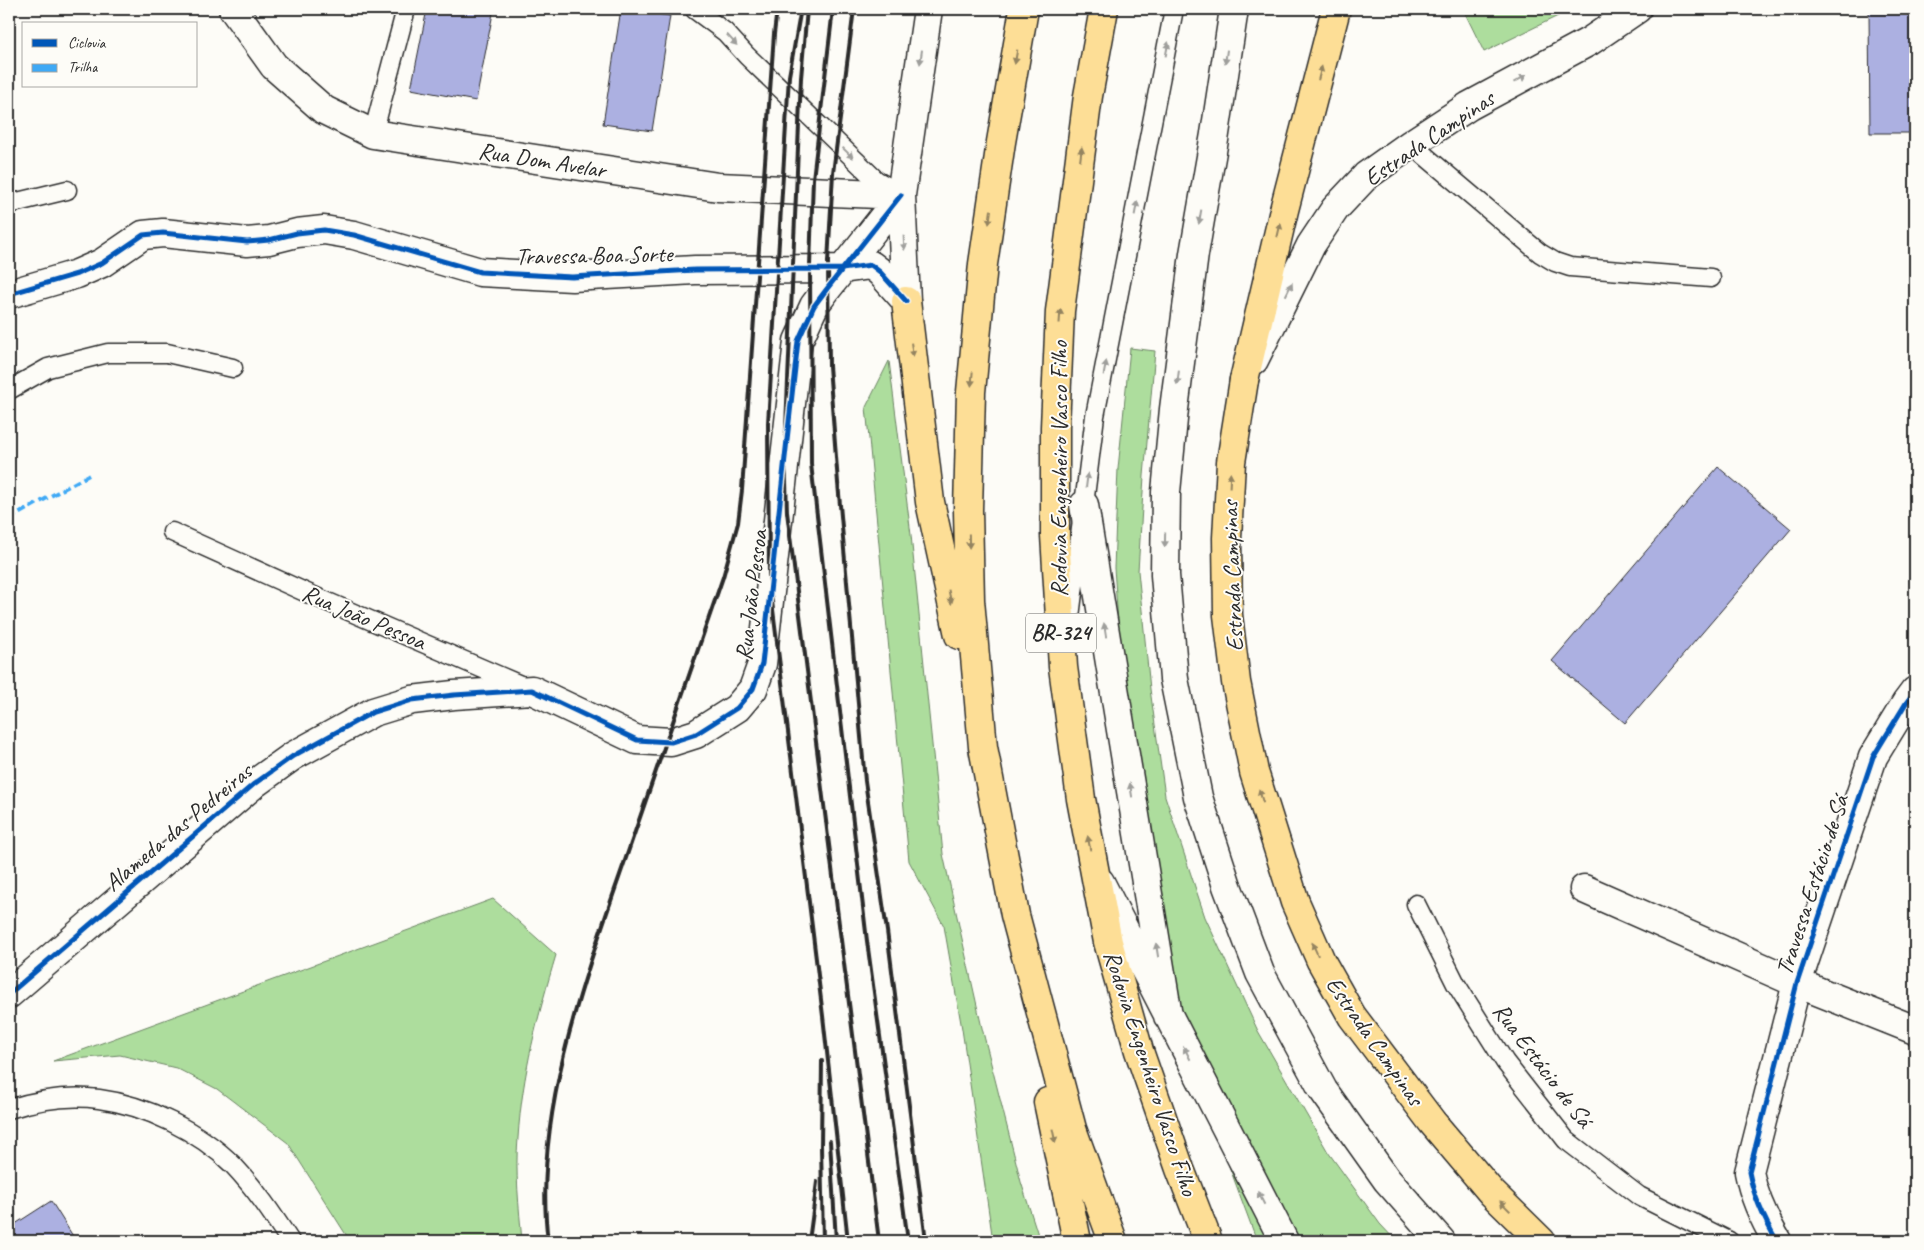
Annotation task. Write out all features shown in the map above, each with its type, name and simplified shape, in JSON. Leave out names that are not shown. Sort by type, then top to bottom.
[{"type":"main road","points":[[983,747],[970,600],[968,510],[971,392],[983,264],[1001,142],[1024,9]]},
{"type":"main road","name":"Rodovia Engenheiro Vasco Filho","points":[[1104,9],[1088,96],[1060,311],[1055,426],[1055,525],[1063,667],[1081,799],[1108,942],[1139,1051],[1180,1169],[1208,1241]]},
{"type":"main road","points":[[1244,380],[1284,210],[1336,9]]},
{"type":"main road","points":[[906,301],[930,502],[983,747],[1052,1127],[1077,1241]]},
{"type":"main road","name":"Estrada Campinas","points":[[1244,380],[1230,462],[1227,538],[1228,615],[1236,682],[1254,772],[1295,902],[1321,961],[1352,1016],[1444,1136],[1492,1193],[1540,1241]]},
{"type":"main road","points":[[1015,915],[1072,1129],[1113,1241]]},
{"type":"street","name":"Rua Dom Avelar","points":[[233,9],[274,66],[324,110],[374,134],[718,187],[901,195]]},
{"type":"street","points":[[906,301],[901,195],[928,9]]},
{"type":"street","points":[[1234,9],[1194,254],[1174,409],[1166,492],[1165,575],[1174,679],[1198,797],[1226,886],[1260,973],[1323,1090],[1387,1180],[1441,1241]]},
{"type":"street","name":"Estrada Campinas","points":[[1244,380],[1311,245],[1335,209],[1366,176],[1469,106],[1590,40],[1637,9]]},
{"type":"street","name":"Rua João Pessoa","points":[[532,690],[637,740],[671,742],[696,734],[716,722],[737,708],[753,689],[762,664],[798,341],[814,306],[901,195]]},
{"type":"street","name":"Travessa Boa Sorte","points":[[9,294],[77,274],[102,263],[143,235],[163,233],[247,242],[324,230],[354,235],[480,272],[572,278],[694,270],[842,269]]},
{"type":"street","points":[[842,269],[871,265],[880,272],[906,301]]},
{"type":"street","points":[[1084,505],[1168,1016]]},
{"type":"street","name":"Alameda das Pedreiras","points":[[9,994],[254,784],[293,756],[373,712],[412,700],[532,690]]},
{"type":"street","name":"Travessa Estácio de Sá","points":[[1777,1241],[1766,1224],[1753,1194],[1749,1172],[1798,983],[1873,757],[1915,691]]},
{"type":"street","points":[[1095,872],[1284,1241]]},
{"type":"street","points":[[1584,889],[1798,983],[1915,1030]]},
{"type":"lane","points":[[374,134],[406,9]]},
{"type":"lane","points":[[694,9],[725,32],[747,56],[876,180],[901,195]]},
{"type":"lane","points":[[1063,667],[1095,416],[1174,9]]},
{"type":"lane","points":[[1411,144],[1540,253],[1555,262],[1570,267],[1711,278]]},
{"type":"lane","points":[[9,204],[68,190]]},
{"type":"lane","points":[[9,390],[48,368],[108,353],[167,353],[233,368]]},
{"type":"lane","name":"Rua João Pessoa","points":[[172,532],[307,593],[532,690]]},
{"type":"lane","name":"Rua Estácio de Sá","points":[[1416,904],[1456,984],[1505,1062],[1566,1140],[1639,1196],[1729,1241]]},
{"type":"lane","points":[[9,1109],[31,1102],[98,1099],[134,1107],[168,1121],[203,1139],[233,1165],[262,1199],[290,1241]]},
{"type":"green space","points":[[1463,9],[1557,9],[1560,15],[1484,52]]},
{"type":"green space","points":[[1130,348],[1155,351],[1138,571],[1150,689],[1165,796],[1205,917],[1258,1031],[1328,1152],[1380,1224],[1396,1241],[1257,1241],[1216,1131],[1156,926],[1123,688],[1114,568],[1118,469]]},
{"type":"green space","points":[[889,361],[911,535],[943,854],[982,1028],[1021,1182],[1040,1241],[993,1241],[962,1029],[944,926],[909,861],[866,407]]},
{"type":"green space","points":[[493,899],[556,955],[532,1045],[520,1115],[517,1164],[522,1241],[350,1241],[288,1143],[217,1089],[176,1068],[120,1055],[53,1061]]},
{"type":"building","points":[[427,9],[473,9],[493,13],[476,101],[411,89]]},
{"type":"building","points":[[621,9],[670,16],[652,131],[603,124]]},
{"type":"building","points":[[1869,9],[1915,9],[1915,133],[1870,133]]},
{"type":"building","points":[[1718,467],[1791,529],[1625,723],[1552,661]]},
{"type":"building","points":[[51,1201],[76,1241],[9,1241],[9,1228]]},
{"type":"railway","points":[[548,1241],[545,1193],[548,1144],[555,1094],[580,994],[723,577],[738,523],[777,9]]},
{"type":"railway","points":[[807,9],[801,78],[785,450],[787,512],[879,1241]]},
{"type":"railway","points":[[833,9],[813,179],[810,266],[811,464],[867,941],[908,1241]]},
{"type":"railway","points":[[854,9],[833,173],[828,262],[829,366],[865,781],[887,931],[926,1241]]},
{"type":"railway","points":[[800,14],[789,76],[768,423],[769,577],[823,1016],[848,1241]]},
{"type":"railway","points":[[822,1061],[823,1241]]},
{"type":"railway","points":[[830,1141],[836,1241]]},
{"type":"railway","points":[[809,1241],[817,1182]]},
{"type":"marked path","points":[[9,519],[89,475]]},
{"type":"cycle path","points":[[9,994],[254,784],[293,756],[373,712],[412,700],[532,690],[637,740],[671,742],[696,734],[737,708],[753,689],[762,664],[798,341],[814,306],[901,195]]},
{"type":"cycle path","points":[[9,294],[77,274],[102,263],[143,235],[163,233],[247,242],[324,230],[354,235],[480,272],[572,277],[695,270],[842,269],[871,265],[880,272],[906,301]]},
{"type":"cycle path","points":[[1777,1241],[1760,1208],[1749,1172],[1797,983],[1873,757],[1915,691]]}]
